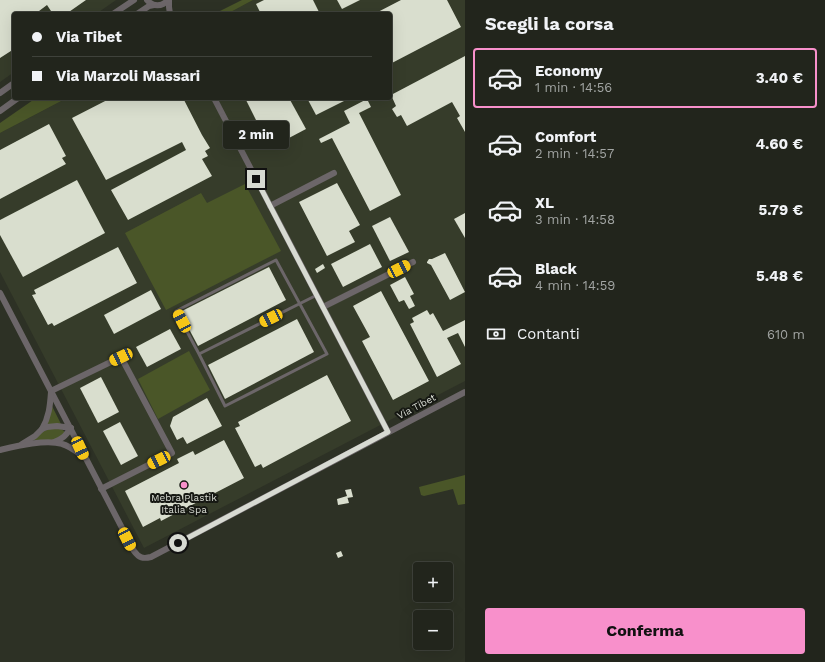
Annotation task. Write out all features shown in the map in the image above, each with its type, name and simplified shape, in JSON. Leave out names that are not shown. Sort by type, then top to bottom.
[{"type":"street","points":[[116,12],[134,0]]},
{"type":"street","points":[[147,0],[150,4],[164,8],[168,12]]},
{"type":"street","points":[[140,12],[149,6],[163,5],[169,0]]},
{"type":"street","points":[[169,0],[170,12]]},
{"type":"street","points":[[0,93],[12,84]]},
{"type":"street","points":[[0,111],[15,100]]},
{"type":"street","points":[[215,100],[388,432]]},
{"type":"street","points":[[270,206],[334,173]]},
{"type":"street","points":[[323,307],[413,262]]},
{"type":"street","points":[[0,293],[51,391],[71,428],[101,489],[172,453],[121,357],[51,391]]},
{"type":"street","points":[[19,446],[35,436],[42,429],[49,413],[51,391]]},
{"type":"street","name":"Via Tibet","points":[[101,489],[134,552],[143,558],[151,557],[465,392]]},
{"type":"street","points":[[42,429],[57,426],[71,428]]},
{"type":"street","points":[[0,450],[61,440],[71,428]]},
{"type":"street","points":[[54,442],[71,448],[85,458]]},
{"type":"lane","points":[[276,260],[327,354],[225,406],[199,354],[176,311],[276,260]]},
{"type":"lane","points":[[199,354],[317,295]]},
{"type":"shaded area","points":[[0,0],[116,0],[99,12],[12,12],[12,73],[0,82]]},
{"type":"shaded area","points":[[253,0],[465,0],[465,381],[144,548],[0,272],[0,133],[63,100],[392,100],[392,12],[231,12]]},
{"type":"green space","points":[[242,0],[253,0],[231,12],[218,12]]},
{"type":"green space","points":[[33,100],[63,100],[0,133],[0,123]]},
{"type":"green space","points":[[245,184],[281,251],[166,310],[125,233],[201,193],[207,203]]},
{"type":"green space","points":[[189,351],[210,390],[158,419],[138,379]]},
{"type":"green space","points":[[52,406],[62,426],[46,426]]},
{"type":"green space","points":[[52,428],[61,429],[64,433],[57,440],[32,440],[42,432]]},
{"type":"green space","points":[[465,475],[465,504],[458,505],[453,489],[424,496],[421,495],[419,487]]},
{"type":"building","points":[[0,0],[86,0],[69,12],[52,12],[47,5],[38,12],[12,12],[12,50],[0,58]]},
{"type":"building","points":[[264,0],[313,0],[319,12],[260,12],[256,4]]},
{"type":"building","points":[[337,0],[360,0],[342,9]]},
{"type":"building","points":[[401,0],[447,0],[461,27],[392,63],[392,12],[378,12]]},
{"type":"building","points":[[465,56],[465,132],[457,118],[460,116],[452,102],[407,126],[401,115],[397,117],[392,109],[396,106],[392,94]]},
{"type":"building","points":[[107,100],[184,100],[210,148],[205,151],[208,156],[202,159],[212,176],[128,220],[111,190],[186,150],[182,142],[106,180],[72,118]]},
{"type":"building","points":[[246,100],[290,100],[306,129],[270,148]]},
{"type":"building","points":[[308,100],[346,100],[316,115]]},
{"type":"building","points":[[368,100],[371,107],[359,113],[401,195],[370,211],[332,138],[321,143],[319,139],[350,123],[344,111]]},
{"type":"building","points":[[49,124],[66,156],[62,158],[66,164],[0,199],[0,150]]},
{"type":"building","points":[[77,180],[105,233],[23,277],[0,235],[0,220]]},
{"type":"building","points":[[337,183],[360,225],[349,231],[355,242],[327,256],[299,202]]},
{"type":"building","points":[[465,213],[465,238],[454,219]]},
{"type":"building","points":[[390,217],[409,252],[390,261],[372,226]]},
{"type":"building","points":[[370,244],[382,267],[343,287],[331,264]]},
{"type":"building","points":[[118,247],[137,283],[54,326],[52,323],[48,325],[32,295],[36,294],[34,290]]},
{"type":"building","points":[[445,253],[465,292],[450,300],[431,265],[427,263],[429,259]]},
{"type":"building","points":[[323,264],[325,268],[317,273],[315,269]]},
{"type":"building","points":[[269,267],[286,300],[198,346],[180,312]]},
{"type":"building","points":[[405,277],[414,294],[410,296],[415,306],[409,309],[404,300],[399,302],[390,285]]},
{"type":"building","points":[[151,290],[161,309],[114,334],[104,315]]},
{"type":"building","points":[[381,291],[429,381],[393,400],[362,341],[370,337],[353,306]]},
{"type":"building","points":[[427,310],[430,315],[433,313],[443,331],[465,320],[465,347],[458,333],[447,338],[461,364],[437,377],[410,324],[414,322],[412,318]]},
{"type":"building","points":[[297,319],[314,352],[225,399],[208,365]]},
{"type":"building","points":[[170,329],[181,349],[147,367],[136,347]]},
{"type":"building","points":[[327,375],[351,421],[263,468],[261,464],[255,467],[235,428],[240,426],[238,422]]},
{"type":"building","points":[[101,377],[119,412],[98,423],[80,388]]},
{"type":"building","points":[[207,398],[222,426],[187,444],[183,437],[177,440],[170,426],[173,417]]},
{"type":"building","points":[[120,422],[138,456],[121,465],[103,431]]},
{"type":"building","name":"Mebra Plastik Italia Spa","points":[[224,440],[244,478],[161,521],[160,518],[143,527],[125,491],[179,463],[177,459],[193,451],[195,455]]},
{"type":"building","points":[[351,489],[353,497],[348,498],[349,503],[338,505],[337,499],[347,496],[345,490]]},
{"type":"building","points":[[341,551],[343,556],[338,558],[336,553]]},
{"type":"place","name":"Mebra Plastik Italia Spa","points":[[184,485]]},
{"type":"route","points":[[178,543],[388,432],[256,179]]}]
